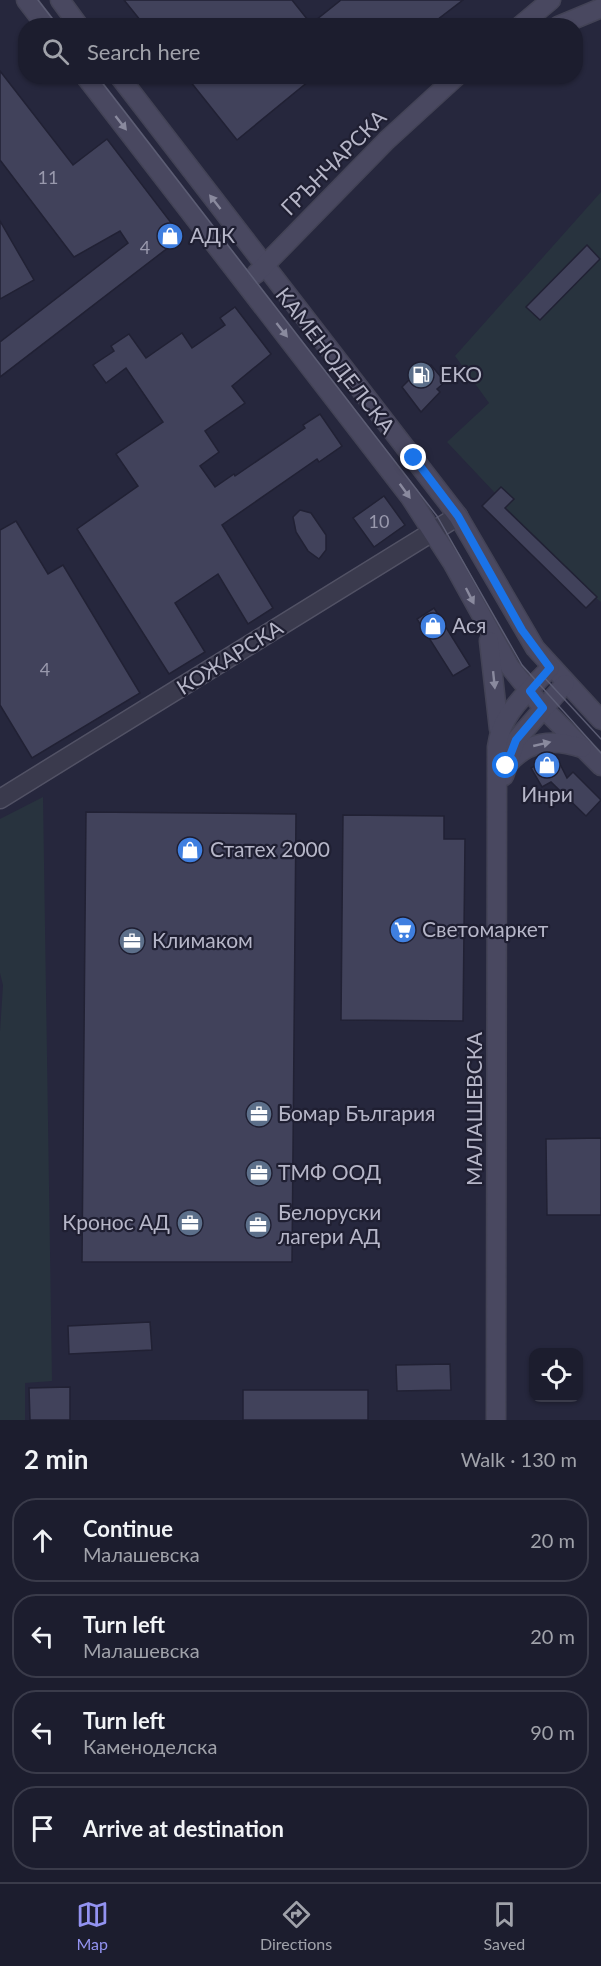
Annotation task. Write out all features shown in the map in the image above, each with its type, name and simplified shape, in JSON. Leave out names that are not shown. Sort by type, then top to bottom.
[{"type":"street","points":[[26,0],[40,18]]},
{"type":"street","points":[[60,0],[74,18]]},
{"type":"street","points":[[530,18],[551,0]]},
{"type":"street","points":[[577,18],[601,8]]},
{"type":"street","name":"КАМЕНОДЕЛСКА","points":[[91,84],[376,452],[434,531],[500,652],[543,708],[601,766]]},
{"type":"street","name":"КАМЕНОДЕЛСКА","points":[[125,84],[458,516],[522,630],[550,668],[601,720]]},
{"type":"street","name":"ГРЪНЧАРСКА","points":[[246,283],[387,140],[448,84]]},
{"type":"street","name":"КОЖАРСКА","points":[[0,799],[458,516]]},
{"type":"street","name":"МАЛАШЕВСКА","points":[[488,630],[500,729],[496,1420]]},
{"type":"street","points":[[500,729],[514,706],[550,668]]},
{"type":"street","name":"МАЛАШЕВСКА","points":[[499,798],[506,766],[516,740],[565,684]]},
{"type":"street","points":[[506,766],[516,754],[540,742],[557,741],[584,749]]},
{"type":"shaded area","points":[[601,192],[601,602],[596,598],[586,608],[482,506],[495,493],[447,442],[489,403],[455,356]]},
{"type":"shaded area","points":[[43,797],[52,1381],[25,1383],[25,1420],[0,1420],[0,1032],[3,985],[0,973],[0,819]]},
{"type":"building","points":[[124,0],[292,0],[306,18],[139,18]]},
{"type":"building","points":[[341,0],[463,0],[439,18],[318,18]]},
{"type":"building","points":[[0,71],[73,165],[107,139],[182,237],[0,377],[0,342],[128,243],[120,231],[74,257],[0,160]]},
{"type":"building","points":[[192,84],[305,84],[237,140]]},
{"type":"building","points":[[0,221],[34,280],[0,299]]},
{"type":"building","points":[[587,245],[600,259],[540,320],[526,307]]},
{"type":"building","points":[[235,307],[271,354],[232,386],[245,403],[205,431],[219,452],[200,466],[215,487],[305,428],[303,425],[320,414],[342,446],[319,462],[317,459],[222,525],[273,608],[248,624],[218,574],[175,603],[205,652],[169,674],[77,529],[138,486],[116,454],[163,422],[126,368],[106,383],[93,365],[114,351],[111,346],[129,334],[146,358],[182,333],[192,348],[225,325],[220,318]]},
{"type":"building","points":[[431,365],[445,382],[437,389],[440,392],[421,412],[402,387],[421,368],[423,371]]},
{"type":"building","points":[[501,487],[514,499],[505,508],[597,597],[586,608],[482,506]]},
{"type":"building","points":[[384,496],[405,525],[374,547],[353,518]]},
{"type":"building","points":[[300,510],[311,513],[326,535],[326,550],[319,559],[308,551],[296,532],[293,517]]},
{"type":"building","points":[[16,521],[48,574],[63,565],[140,693],[32,758],[0,705],[0,530]]},
{"type":"building","points":[[434,608],[470,666],[453,676],[417,619]]},
{"type":"building","points":[[549,758],[554,767],[560,764],[567,778],[573,772],[601,800],[586,816],[551,782],[542,787],[531,768]]},
{"type":"building","points":[[86,812],[296,814],[292,1262],[82,1262]]},
{"type":"building","name":"Светомаркет","points":[[343,815],[444,816],[444,839],[465,839],[463,1021],[341,1020]]},
{"type":"building","points":[[601,1138],[601,1215],[547,1215],[546,1139]]},
{"type":"building","points":[[150,1322],[152,1350],[69,1354],[68,1326]]},
{"type":"building","points":[[450,1364],[451,1390],[397,1391],[396,1365]]},
{"type":"building","points":[[70,1387],[70,1420],[30,1420],[29,1388]]},
{"type":"building","points":[[243,1390],[368,1390],[368,1420],[243,1420]]},
{"type":"tram line","points":[[38,0],[52,18]]},
{"type":"tram line","points":[[103,84],[437,516],[522,665],[601,753]]},
{"type":"tram line","points":[[542,675],[601,739]]},
{"type":"place","name":"АДК","points":[[170,236]]},
{"type":"place","name":"EKO","points":[[421,375]]},
{"type":"place","name":"Ася","points":[[433,626]]},
{"type":"place","name":"Инри","points":[[547,765]]},
{"type":"place","name":"Статех 2000","points":[[190,850]]},
{"type":"place","name":"Светомаркет","points":[[403,930]]},
{"type":"place","name":"Климаком","points":[[132,941]]},
{"type":"place","name":"Бомар България","points":[[259,1114]]},
{"type":"place","name":"ТМФ ООД","points":[[259,1173]]},
{"type":"place","name":"Кронос АД","points":[[190,1223]]},
{"type":"place","name":"Белоруски лагери АД","points":[[258,1225]]},
{"type":"route","points":[[414,458],[458,516],[488,565],[522,630],[550,668],[530,691],[543,708],[516,740],[506,766]]}]
